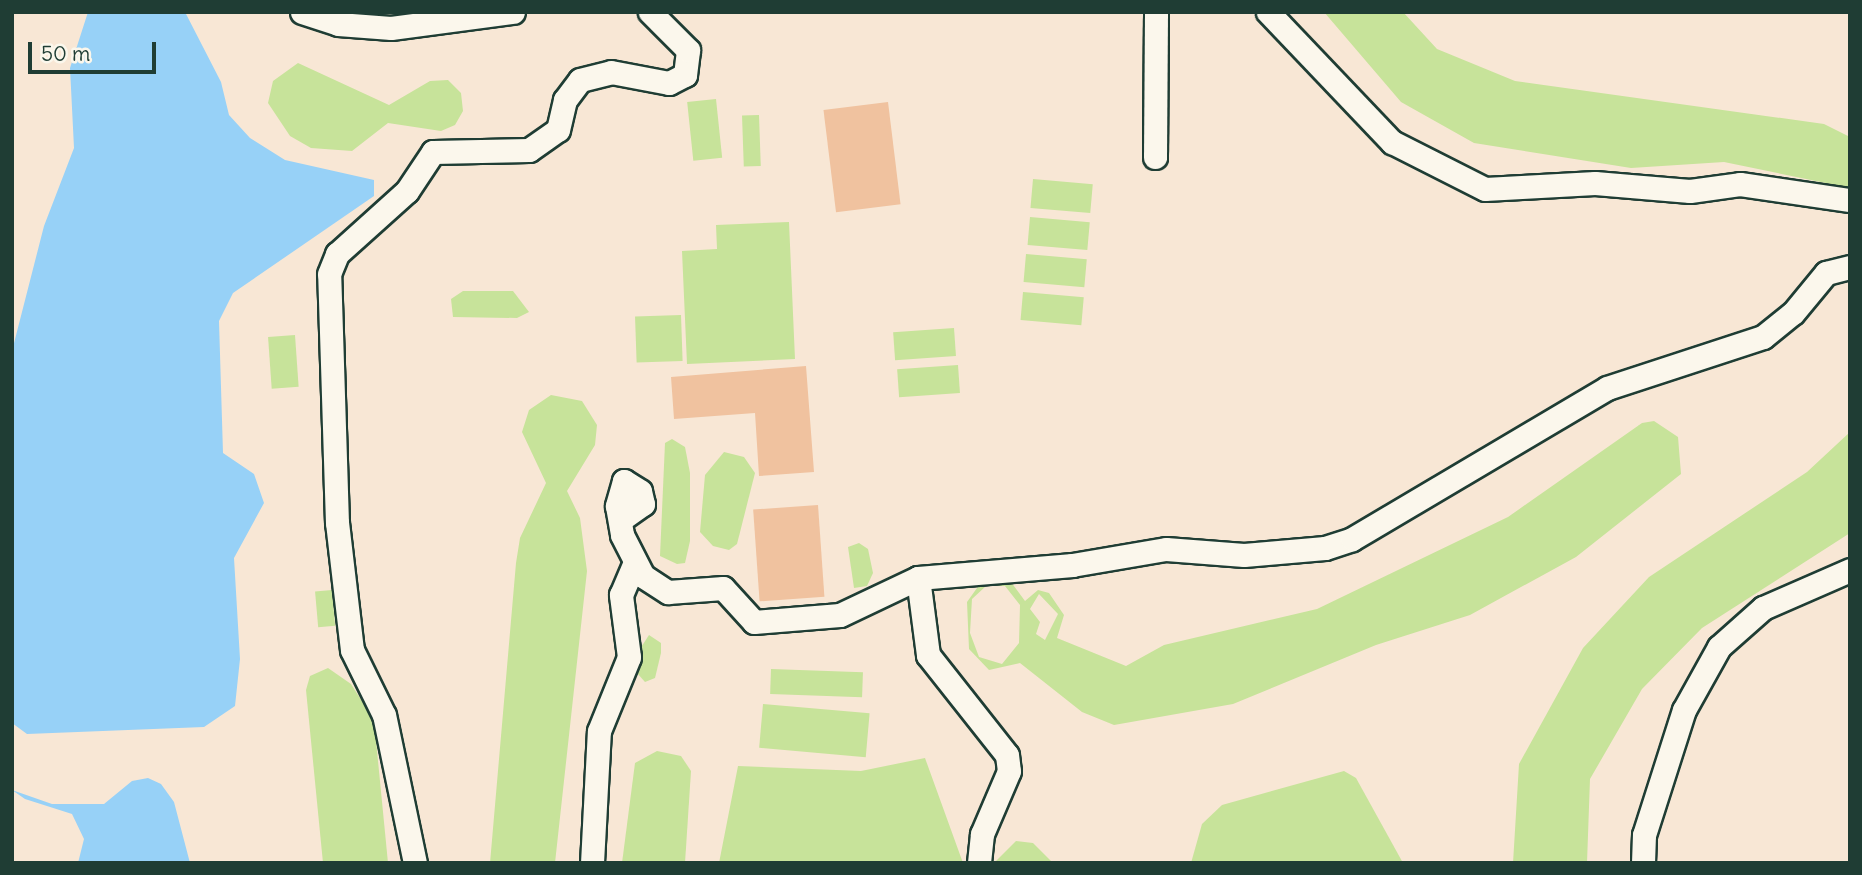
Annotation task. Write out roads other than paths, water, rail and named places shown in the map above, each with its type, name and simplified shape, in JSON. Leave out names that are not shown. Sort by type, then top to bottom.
[{"type":"lane","points":[[302,12],[338,24],[391,28],[513,12]]},
{"type":"lane","points":[[415,863],[384,715],[358,667],[349,626],[336,511],[329,274],[337,254],[407,191],[433,152],[529,150],[558,130],[565,100],[580,80],[611,72],[669,83],[684,75],[688,50],[650,12]]},
{"type":"lane","points":[[1155,157],[1156,12]]},
{"type":"lane","points":[[1268,12],[1392,142],[1485,189],[1602,183],[1683,191],[1740,184],[1850,200]]},
{"type":"lane","points":[[620,520],[634,564],[668,592],[723,588],[762,622],[840,615],[918,578],[1072,565],[1167,549],[1244,555],[1325,548],[1352,539],[1607,388],[1762,337],[1793,313],[1826,272],[1850,267]]},
{"type":"lane","points":[[592,863],[598,731],[629,657],[621,595],[634,564]]},
{"type":"lane","points":[[1643,863],[1644,835],[1684,710],[1719,647],[1763,608],[1850,570]]},
{"type":"lane","points":[[918,578],[928,655],[1007,755],[1009,771],[982,834],[979,863]]},
{"type":"water","points":[[88,12],[185,12],[221,82],[229,115],[250,138],[285,160],[374,180],[374,196],[233,293],[219,321],[223,453],[254,474],[264,503],[234,558],[240,659],[235,706],[204,727],[27,734],[12,723],[12,351],[44,226],[74,148],[70,68]]},
{"type":"water","points":[[148,778],[161,784],[174,802],[190,863],[78,863],[84,839],[72,814],[25,799],[12,790],[52,804],[104,804],[132,781]]}]
